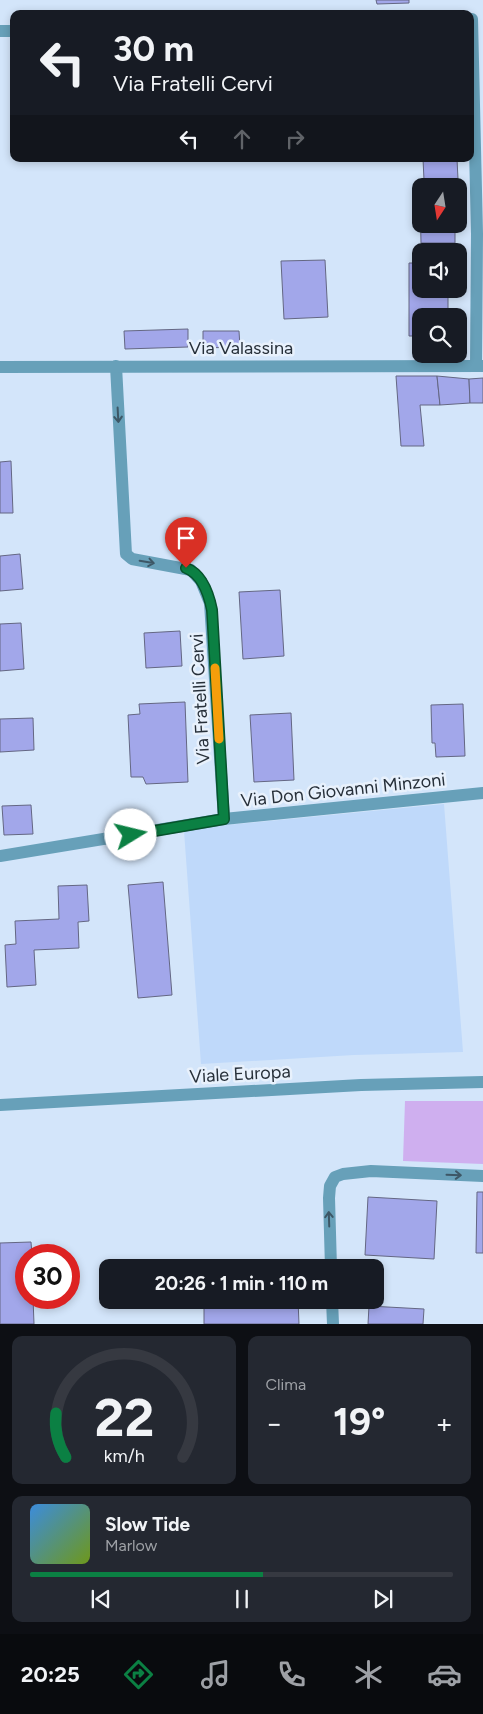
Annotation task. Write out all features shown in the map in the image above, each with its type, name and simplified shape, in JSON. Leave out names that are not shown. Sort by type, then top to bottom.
[{"type":"street","points":[[475,19],[479,366]]},
{"type":"street","name":"Via Fratelli Cervi","points":[[116,366],[125,551],[129,558],[132,559],[186,568],[195,573],[208,595],[212,610],[224,819]]},
{"type":"street","name":"Via Valassina","points":[[0,367],[479,366]]},
{"type":"street","name":"Via Don Giovanni Minzoni","points":[[0,856],[224,819],[483,794]]},
{"type":"street","name":"Viale Europa","points":[[0,1105],[361,1085],[483,1082]]},
{"type":"street","points":[[331,1259],[329,1198],[330,1186],[336,1177],[343,1174],[371,1172],[483,1176]]},
{"type":"street","points":[[332,1309],[333,1324]]},
{"type":"shaded area","points":[[444,804],[463,1052],[354,1055],[201,1064],[184,831],[227,825]]},
{"type":"shaded area","points":[[405,1101],[483,1101],[483,1164],[403,1161]]},
{"type":"building","points":[[376,0],[409,0],[409,3],[377,4]]},
{"type":"building","points":[[423,162],[457,162],[458,178],[424,178]]},
{"type":"building","points":[[421,233],[455,233],[455,243],[421,243]]},
{"type":"building","points":[[325,260],[328,317],[284,319],[281,261]]},
{"type":"building","points":[[409,263],[412,263],[412,298],[448,298],[448,308],[412,308],[412,336],[409,336]]},
{"type":"building","points":[[188,329],[188,347],[125,349],[124,331]]},
{"type":"building","points":[[203,331],[239,331],[240,347],[203,348]]},
{"type":"building","points":[[396,376],[437,376],[440,405],[420,405],[424,446],[401,446]]},
{"type":"building","points":[[437,376],[469,379],[470,403],[440,405]]},
{"type":"building","points":[[483,378],[483,403],[470,403],[469,379]]},
{"type":"building","points":[[11,461],[13,513],[0,513],[0,462]]},
{"type":"building","points":[[20,554],[23,589],[0,591],[0,556]]},
{"type":"building","points":[[280,590],[284,656],[243,659],[239,592]]},
{"type":"building","points":[[21,623],[24,669],[0,671],[0,624]]},
{"type":"building","points":[[180,631],[182,666],[146,668],[144,633]]},
{"type":"building","points":[[185,702],[188,782],[146,784],[143,777],[131,777],[128,715],[140,714],[139,704]]},
{"type":"building","points":[[463,704],[465,756],[436,757],[435,743],[432,743],[431,705]]},
{"type":"building","points":[[291,713],[294,780],[254,782],[250,715]]},
{"type":"building","points":[[33,718],[34,750],[0,752],[0,719]]},
{"type":"building","points":[[31,805],[33,834],[4,835],[2,806]]},
{"type":"building","points":[[163,882],[172,995],[138,998],[128,885]]},
{"type":"building","points":[[87,885],[89,921],[78,922],[79,948],[34,950],[36,985],[7,987],[5,945],[16,944],[15,921],[59,919],[58,886]]},
{"type":"building","points":[[477,1192],[483,1192],[483,1253],[476,1253]]},
{"type":"building","points":[[368,1197],[437,1201],[434,1259],[365,1255]]},
{"type":"building","points":[[31,1242],[31,1244],[15,1244],[15,1309],[33,1309],[34,1324],[0,1324],[0,1243]]},
{"type":"building","points":[[384,1307],[424,1309],[423,1324],[368,1324],[369,1309],[384,1309]]},
{"type":"building","points":[[204,1309],[298,1309],[299,1324],[204,1324]]},
{"type":"slow traffic","points":[[215,668],[219,739]]},
{"type":"route","points":[[131,835],[224,819],[212,610],[208,595],[201,581],[195,573],[186,568]]}]
